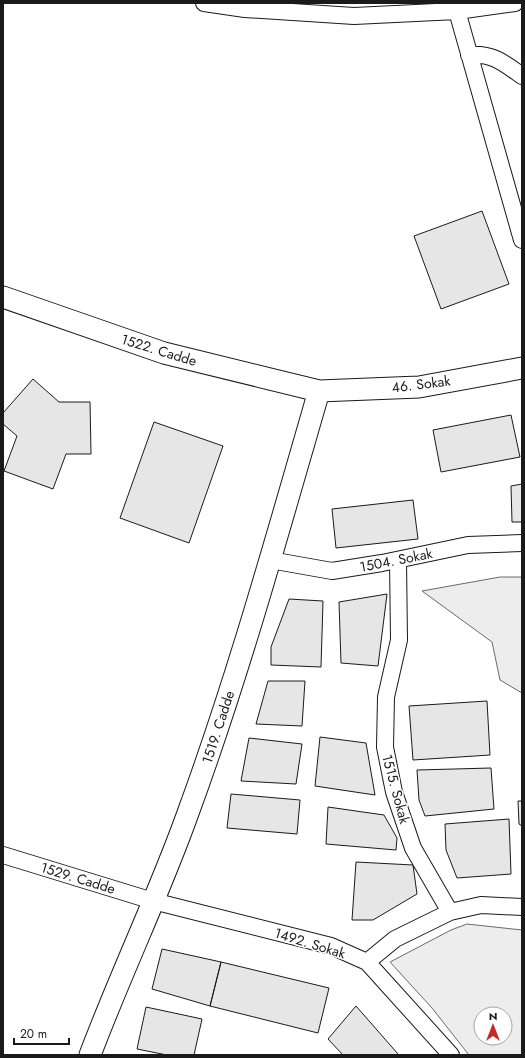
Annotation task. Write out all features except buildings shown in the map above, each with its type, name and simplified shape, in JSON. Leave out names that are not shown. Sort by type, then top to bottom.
[{"type":"street","points":[[204,3],[245,9],[354,16],[457,11],[515,3]]},
{"type":"street","points":[[457,11],[522,240]]},
{"type":"street","points":[[470,55],[486,55],[497,59],[522,76]]},
{"type":"street","name":"1522. Cadde","points":[[3,297],[164,354],[319,391]]},
{"type":"street","name":"46. Sokak","points":[[319,391],[419,387],[522,368]]},
{"type":"street","name":"1519. Cadde","points":[[91,1055],[188,814],[219,726],[270,560],[319,391]]},
{"type":"street","name":"1504. Sokak","points":[[270,560],[332,571],[398,560],[468,545],[522,543]]},
{"type":"street","name":"1515. Sokak","points":[[398,560],[399,640],[386,697],[385,747],[394,792],[413,848],[450,912]]},
{"type":"street","name":"1529. Cadde","points":[[3,855],[153,901]]},
{"type":"street","name":"1492. Sokak","points":[[153,901],[331,946],[367,962],[451,1055]]},
{"type":"street","points":[[367,962],[395,939],[450,912],[481,905],[522,908]]},
{"type":"shaded area","points":[[500,577],[522,577],[522,693],[500,680],[492,642],[422,591]]},
{"type":"shaded area","points":[[467,924],[522,930],[522,1055],[469,1055],[432,1008],[390,962],[451,930]]}]
